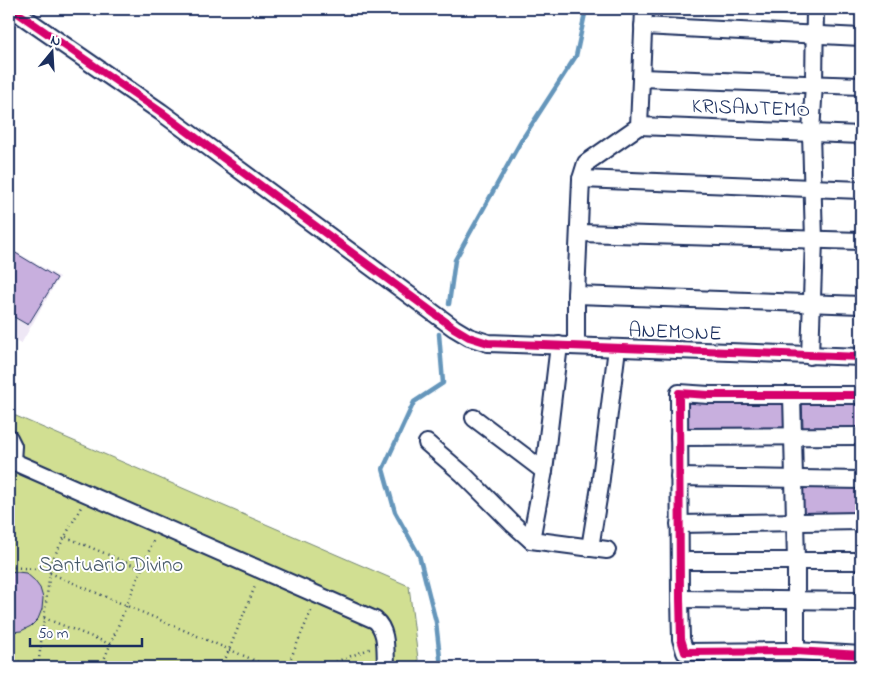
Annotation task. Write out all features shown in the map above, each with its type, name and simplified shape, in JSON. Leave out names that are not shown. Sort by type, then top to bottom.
[{"type":"street","name":"ANEMONE","points":[[12,9],[169,118],[454,328],[469,337],[488,343],[861,357]]},
{"type":"street","points":[[576,346],[576,295],[581,179],[586,163],[639,126],[644,9]]},
{"type":"street","points":[[810,356],[814,240],[811,132],[816,35],[815,9]]},
{"type":"street","points":[[643,26],[861,37]]},
{"type":"street","points":[[641,78],[861,86]]},
{"type":"street","name":"KRISANTEMO","points":[[639,126],[861,135]]},
{"type":"street","points":[[581,179],[861,190]]},
{"type":"street","points":[[580,233],[861,241]]},
{"type":"street","points":[[576,295],[861,306]]},
{"type":"street","points":[[531,540],[544,471],[559,345]]},
{"type":"street","points":[[590,548],[600,486],[617,348]]},
{"type":"street","points":[[861,395],[679,394],[680,599],[681,639],[685,652],[796,651],[861,655]]},
{"type":"street","points":[[792,395],[796,651]]},
{"type":"street","points":[[474,418],[544,471]]},
{"type":"street","points":[[679,437],[861,436]]},
{"type":"street","points":[[9,438],[12,446],[12,461],[375,620],[384,631],[386,667]]},
{"type":"street","points":[[426,443],[463,474],[531,540],[608,550]]},
{"type":"street","points":[[679,477],[861,480]]},
{"type":"street","points":[[679,524],[861,521]]},
{"type":"street","points":[[681,561],[861,562]]},
{"type":"street","points":[[680,599],[861,601]]},
{"type":"path","points":[[9,659],[39,667],[51,562],[84,501]]},
{"type":"path","points":[[101,667],[156,533]]},
{"type":"path","points":[[66,537],[142,569]]},
{"type":"path","points":[[9,567],[50,571],[270,667]]},
{"type":"path","points":[[222,667],[259,578]]},
{"type":"path","points":[[287,667],[315,603]]},
{"type":"path","points":[[44,618],[110,644]]},
{"type":"path","points":[[322,667],[375,647]]},
{"type":"shaded area","points":[[9,248],[59,277],[21,344],[9,338]]},
{"type":"green space","name":"Santuario Divino","points":[[9,413],[409,586],[419,667],[9,667]]},
{"type":"building","points":[[9,249],[57,278],[28,325],[9,314]]},
{"type":"building","points":[[684,398],[786,399],[785,430],[685,428]]},
{"type":"building","points":[[802,399],[861,400],[861,428],[803,428]]},
{"type":"building","points":[[803,487],[861,487],[861,515],[803,515]]},
{"type":"building","points":[[9,571],[26,573],[40,588],[43,598],[42,609],[38,619],[31,626],[21,631],[9,631]]},
{"type":"waterway","points":[[449,304],[455,260],[521,141],[576,56],[586,9]]},
{"type":"waterway","points":[[439,334],[443,383],[414,402],[383,469],[395,512],[419,555],[436,622],[441,667]]},
{"type":"cycle path","points":[[12,9],[161,112],[454,328],[469,337],[488,343],[861,357]]},
{"type":"cycle path","points":[[861,395],[709,395],[679,393],[680,599],[681,639],[685,652],[796,651],[861,655]]}]
